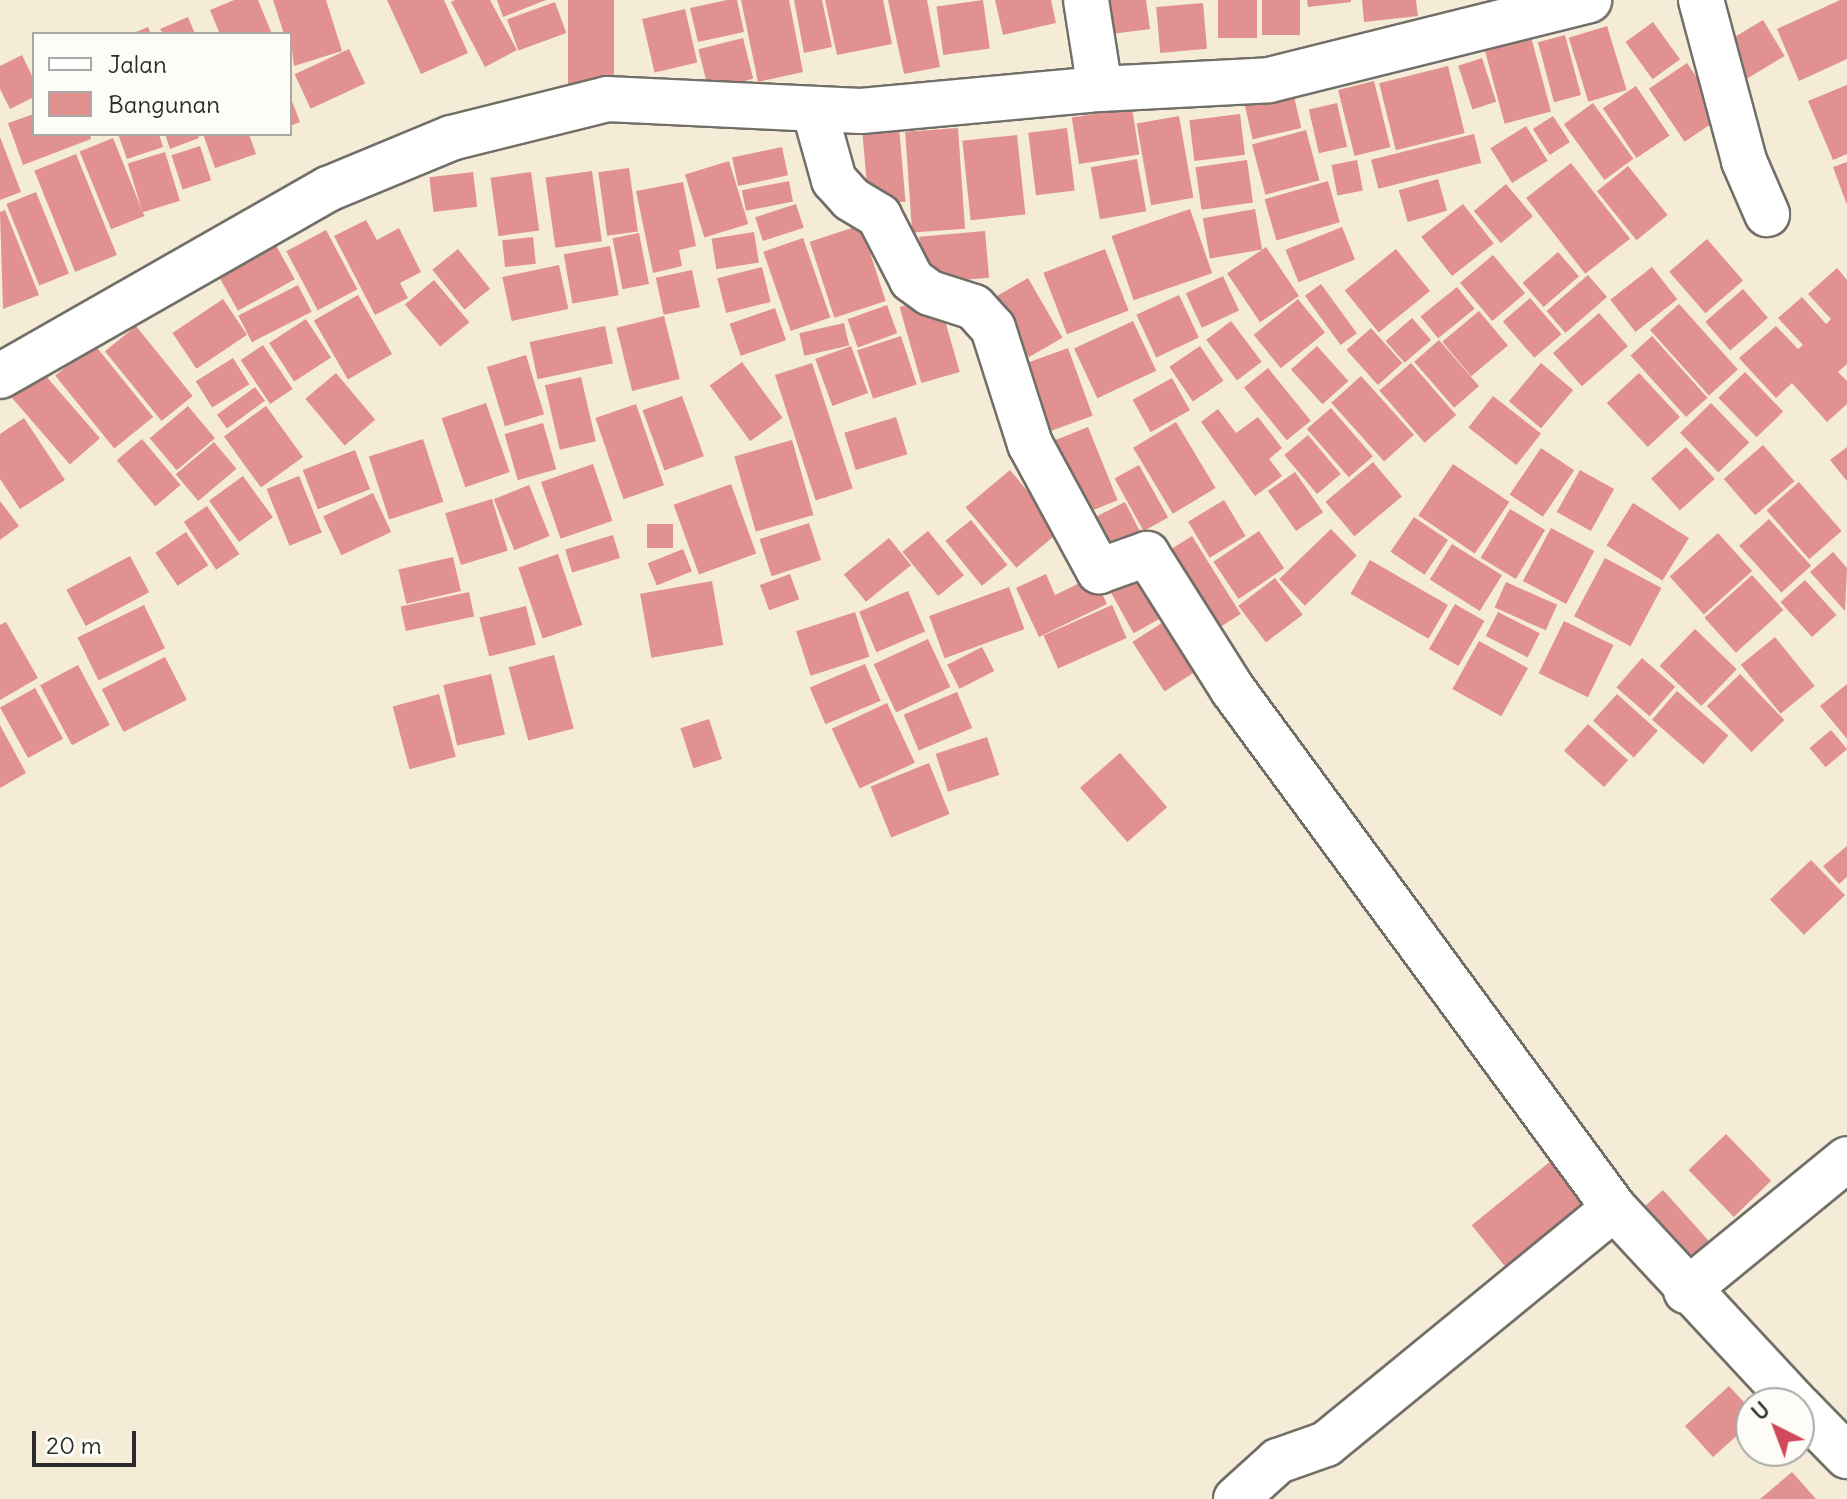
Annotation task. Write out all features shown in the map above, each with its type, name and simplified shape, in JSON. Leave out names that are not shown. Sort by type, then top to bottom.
[{"type":"street","points":[[1086,0],[1100,89]]},
{"type":"street","points":[[0,376],[328,189],[451,138],[607,99],[861,111],[1100,89],[1269,80],[1589,0]]},
{"type":"street","points":[[1701,0],[1744,161],[1767,214]]},
{"type":"street","points":[[814,109],[834,180],[851,199],[879,216],[912,280],[930,293],[974,307],[993,328],[1030,444],[1099,571],[1147,554],[1233,690],[1614,1208],[1686,1291],[1779,1387]]},
{"type":"street","points":[[1686,1291],[1847,1159]]},
{"type":"street","points":[[1236,1499],[1278,1461],[1326,1444],[1614,1208]]},
{"type":"street","points":[[1815,1423],[1847,1456]]},
{"type":"building","points":[[234,0],[258,0],[271,32],[219,32],[210,10]]},
{"type":"building","points":[[273,0],[326,0],[342,51],[294,66],[292,32],[283,32]]},
{"type":"building","points":[[387,0],[444,0],[468,53],[421,74]]},
{"type":"building","points":[[490,0],[517,50],[485,67],[451,2]]},
{"type":"building","points":[[497,0],[546,0],[503,17]]},
{"type":"building","points":[[568,0],[614,0],[614,89],[568,89]]},
{"type":"building","points":[[737,0],[744,32],[698,42],[690,8]]},
{"type":"building","points":[[741,0],[789,0],[803,72],[758,82]]},
{"type":"building","points":[[794,0],[822,0],[832,47],[804,53]]},
{"type":"building","points":[[825,0],[883,0],[892,44],[837,55]]},
{"type":"building","points":[[888,0],[927,0],[940,67],[904,74]]},
{"type":"building","points":[[983,0],[990,49],[943,55],[936,7]]},
{"type":"building","points":[[995,0],[1051,0],[1056,23],[1003,35]]},
{"type":"building","points":[[1092,0],[1146,0],[1150,29],[1096,36]]},
{"type":"building","points":[[1218,0],[1257,0],[1257,38],[1218,38]]},
{"type":"building","points":[[1262,0],[1300,0],[1300,35],[1262,35]]},
{"type":"building","points":[[1307,0],[1351,0],[1351,2],[1308,7]]},
{"type":"building","points":[[1362,0],[1416,0],[1418,16],[1364,22]]},
{"type":"building","points":[[1840,0],[1847,0],[1847,59],[1799,81],[1777,29]]},
{"type":"building","points":[[555,2],[566,33],[518,50],[507,19]]},
{"type":"building","points":[[1203,3],[1207,49],[1160,53],[1156,7]]},
{"type":"building","points":[[685,9],[697,63],[655,72],[642,19]]},
{"type":"building","points":[[188,17],[194,32],[162,32],[160,29]]},
{"type":"building","points":[[1763,20],[1785,56],[1732,87],[1711,51]]},
{"type":"building","points":[[1653,22],[1680,59],[1653,79],[1625,42]]},
{"type":"building","points":[[1607,26],[1627,90],[1588,102],[1569,38]]},
{"type":"building","points":[[1565,35],[1581,95],[1554,102],[1538,42]]},
{"type":"building","points":[[1531,37],[1551,111],[1505,124],[1485,49]]},
{"type":"building","points":[[743,38],[753,79],[709,90],[698,49]]},
{"type":"building","points":[[349,49],[365,83],[311,109],[295,74]]},
{"type":"building","points":[[22,55],[32,76],[32,98],[10,109],[0,89],[0,66]]},
{"type":"building","points":[[1482,58],[1496,102],[1472,109],[1458,66]]},
{"type":"building","points":[[1687,63],[1723,116],[1685,142],[1649,89]]},
{"type":"building","points":[[1448,66],[1465,133],[1396,150],[1379,83]]},
{"type":"building","points":[[1374,81],[1390,147],[1355,156],[1338,90]]},
{"type":"building","points":[[1847,85],[1847,154],[1833,160],[1808,101]]},
{"type":"building","points":[[1636,86],[1670,136],[1636,158],[1603,108]]},
{"type":"building","points":[[1293,92],[1301,128],[1253,139],[1244,103]]},
{"type":"building","points":[[292,101],[300,122],[292,125]]},
{"type":"building","points":[[1337,103],[1347,147],[1319,153],[1309,110]]},
{"type":"building","points":[[1593,103],[1634,159],[1604,180],[1564,124]]},
{"type":"building","points":[[1132,108],[1139,154],[1079,164],[1072,118]]},
{"type":"building","points":[[1240,114],[1245,155],[1194,161],[1189,120]]},
{"type":"building","points":[[32,115],[32,136],[90,136],[91,139],[23,165],[8,123]]},
{"type":"building","points":[[1179,116],[1193,198],[1151,205],[1137,123]]},
{"type":"building","points":[[1553,116],[1570,142],[1550,155],[1533,129]]},
{"type":"building","points":[[1526,126],[1548,161],[1512,183],[1490,148]]},
{"type":"building","points":[[899,127],[906,202],[869,205],[862,130]]},
{"type":"building","points":[[958,128],[965,229],[912,232],[905,132]]},
{"type":"building","points":[[1067,128],[1075,191],[1036,195],[1028,133]]},
{"type":"building","points":[[1306,130],[1319,180],[1265,195],[1252,144]]},
{"type":"building","points":[[1474,134],[1481,163],[1378,189],[1371,160]]},
{"type":"building","points":[[1017,135],[1025,215],[971,220],[962,141]]},
{"type":"building","points":[[119,136],[160,136],[163,147],[127,159]]},
{"type":"building","points":[[166,136],[198,136],[199,138],[170,149]]},
{"type":"building","points":[[204,136],[250,136],[256,154],[215,168]]},
{"type":"building","points":[[0,137],[21,192],[0,200]]},
{"type":"building","points":[[113,138],[144,216],[111,229],[80,151]]},
{"type":"building","points":[[200,146],[211,180],[183,190],[171,155]]},
{"type":"building","points":[[782,147],[788,175],[738,186],[732,158]]},
{"type":"building","points":[[165,152],[180,201],[143,212],[128,163]]},
{"type":"building","points":[[76,154],[117,255],[75,272],[34,171]]},
{"type":"building","points":[[1137,159],[1146,211],[1100,219],[1091,167]]},
{"type":"building","points":[[1247,160],[1253,203],[1201,210],[1196,167]]},
{"type":"building","points":[[1357,160],[1363,190],[1337,195],[1331,165]]},
{"type":"building","points":[[729,161],[748,224],[704,238],[685,174]]},
{"type":"building","points":[[1847,162],[1847,205],[1833,167]]},
{"type":"building","points":[[1571,163],[1630,239],[1585,274],[1526,198]]},
{"type":"building","points":[[1628,166],[1668,215],[1637,240],[1597,191]]},
{"type":"building","points":[[629,168],[638,231],[607,236],[598,172]]},
{"type":"building","points":[[592,171],[602,241],[555,248],[545,178]]},
{"type":"building","points":[[473,172],[477,207],[434,212],[429,177]]},
{"type":"building","points":[[531,172],[539,230],[499,236],[490,178]]},
{"type":"building","points":[[1438,179],[1447,211],[1408,222],[1399,190]]},
{"type":"building","points":[[789,181],[793,202],[746,211],[742,190]]},
{"type":"building","points":[[1328,181],[1340,222],[1276,241],[1265,199]]},
{"type":"building","points":[[683,182],[696,246],[679,250],[682,266],[653,273],[636,191]]},
{"type":"building","points":[[1506,184],[1533,216],[1501,243],[1474,211]]},
{"type":"building","points":[[36,192],[69,274],[39,286],[6,204]]},
{"type":"building","points":[[796,204],[804,228],[763,241],[755,217]]},
{"type":"building","points":[[1463,204],[1494,243],[1452,276],[1421,237]]},
{"type":"building","points":[[1190,209],[1212,273],[1134,300],[1112,236]]},
{"type":"building","points":[[1255,209],[1262,249],[1210,259],[1203,218]]},
{"type":"building","points":[[5,210],[39,295],[3,309],[0,212]]},
{"type":"building","points":[[366,220],[377,240],[399,228],[421,272],[400,283],[408,298],[375,315],[334,236]]},
{"type":"building","points":[[861,225],[886,301],[834,318],[810,242]]},
{"type":"building","points":[[1342,227],[1355,259],[1299,282],[1285,250]]},
{"type":"building","points":[[326,230],[357,289],[318,310],[286,251]]},
{"type":"building","points":[[985,231],[989,278],[923,284],[919,237]]},
{"type":"building","points":[[754,232],[759,263],[716,269],[712,239]]},
{"type":"building","points":[[639,233],[649,284],[622,289],[612,238]]},
{"type":"building","points":[[533,237],[536,264],[505,267],[502,240]]},
{"type":"building","points":[[803,238],[830,317],[791,331],[763,252]]},
{"type":"building","points":[[1707,239],[1743,281],[1705,313],[1669,272]]},
{"type":"building","points":[[273,240],[295,279],[238,311],[216,272]]},
{"type":"building","points":[[610,246],[619,295],[572,303],[564,254]]},
{"type":"building","points":[[1266,247],[1299,296],[1260,322],[1227,273]]},
{"type":"building","points":[[458,249],[490,289],[464,309],[432,270]]},
{"type":"building","points":[[1105,249],[1129,311],[1067,334],[1043,273]]},
{"type":"building","points":[[1396,249],[1430,291],[1379,333],[1345,291]]},
{"type":"building","points":[[1558,252],[1579,276],[1544,307],[1523,283]]},
{"type":"building","points":[[1493,255],[1525,293],[1492,321],[1460,283]]},
{"type":"building","points":[[559,265],[568,309],[512,321],[502,277]]},
{"type":"building","points":[[762,267],[771,302],[726,313],[717,278]]},
{"type":"building","points":[[1652,267],[1677,299],[1635,332],[1610,300]]},
{"type":"building","points":[[1837,268],[1847,280],[1847,364],[1838,372],[1847,381],[1847,404],[1827,422],[1792,383],[1776,398],[1739,358],[1776,326],[1798,349],[1803,345],[1778,318],[1802,297],[1826,324],[1831,319],[1808,294]]},
{"type":"building","points":[[692,270],[700,307],[664,315],[656,278]]},
{"type":"building","points":[[1588,275],[1607,297],[1566,333],[1546,311]]},
{"type":"building","points":[[1223,276],[1239,310],[1202,328],[1186,293]]},
{"type":"building","points":[[1028,278],[1062,338],[1029,357],[994,298]]},
{"type":"building","points":[[434,280],[469,322],[440,347],[405,304]]},
{"type":"building","points":[[1321,284],[1357,333],[1341,345],[1305,296]]},
{"type":"building","points":[[298,285],[312,312],[252,342],[238,315]]},
{"type":"building","points":[[1457,287],[1475,309],[1438,338],[1420,317]]},
{"type":"building","points":[[1743,289],[1768,318],[1730,350],[1705,322]]},
{"type":"building","points":[[358,295],[392,354],[348,379],[314,320]]},
{"type":"building","points":[[1179,295],[1199,338],[1156,357],[1136,315]]},
{"type":"building","points":[[938,296],[960,372],[921,383],[900,307]]},
{"type":"building","points":[[1530,298],[1561,334],[1534,358],[1503,322]]},
{"type":"building","points":[[223,299],[247,335],[196,369],[172,333]]},
{"type":"building","points":[[1298,299],[1325,332],[1281,368],[1254,335]]},
{"type":"building","points":[[1679,304],[1738,369],[1709,395],[1650,330]]},
{"type":"building","points":[[887,305],[897,333],[858,348],[848,319]]},
{"type":"building","points":[[775,308],[786,340],[741,356],[730,324]]},
{"type":"building","points":[[1479,311],[1508,345],[1471,376],[1442,342]]},
{"type":"building","points":[[1599,313],[1628,346],[1582,386],[1553,353]]},
{"type":"building","points":[[664,316],[680,379],[632,391],[616,328]]},
{"type":"building","points":[[1412,318],[1431,340],[1405,363],[1386,341]]},
{"type":"building","points":[[306,319],[331,358],[294,382],[269,343]]},
{"type":"building","points":[[1133,321],[1156,371],[1097,398],[1074,348]]},
{"type":"building","points":[[1231,321],[1262,362],[1237,380],[1206,340]]},
{"type":"building","points":[[844,323],[849,345],[804,356],[799,333]]},
{"type":"building","points":[[136,326],[193,396],[162,421],[105,351]]},
{"type":"building","points":[[605,326],[613,363],[538,379],[530,342]]},
{"type":"building","points":[[1371,328],[1402,363],[1378,385],[1346,350]]},
{"type":"building","points":[[901,336],[917,385],[873,399],[857,350]]},
{"type":"building","points":[[1652,336],[1708,398],[1686,417],[1630,355]]},
{"type":"building","points":[[1439,340],[1479,386],[1454,408],[1414,362]]},
{"type":"building","points":[[94,344],[153,417],[114,449],[55,375]]},
{"type":"building","points":[[263,345],[293,389],[270,404],[241,360]]},
{"type":"building","points":[[851,346],[868,393],[832,406],[815,359]]},
{"type":"building","points":[[1200,346],[1223,381],[1193,402],[1169,367]]},
{"type":"building","points":[[1317,346],[1348,381],[1322,404],[1291,369]]},
{"type":"building","points":[[1068,348],[1093,416],[1033,437],[1009,370]]},
{"type":"building","points":[[526,355],[544,414],[505,426],[487,367]]},
{"type":"building","points":[[233,358],[249,384],[212,408],[196,381]]},
{"type":"building","points":[[742,362],[783,418],[750,441],[710,386]]},
{"type":"building","points":[[812,363],[853,489],[816,501],[775,375]]},
{"type":"building","points":[[1411,363],[1456,415],[1425,443],[1379,391]]},
{"type":"building","points":[[1541,363],[1573,390],[1541,428],[1509,401]]},
{"type":"building","points":[[39,368],[100,438],[70,464],[9,394]]},
{"type":"building","points":[[1268,368],[1311,421],[1287,440],[1244,388]]},
{"type":"building","points":[[1745,372],[1783,412],[1757,437],[1718,398]]},
{"type":"building","points":[[336,373],[375,420],[345,445],[305,399]]},
{"type":"building","points":[[1639,373],[1680,417],[1648,447],[1607,403]]},
{"type":"building","points":[[1361,376],[1414,435],[1384,461],[1331,403]]},
{"type":"building","points":[[581,377],[596,441],[560,450],[545,385]]},
{"type":"building","points":[[1172,378],[1190,410],[1151,432],[1133,400]]},
{"type":"building","points":[[255,387],[265,401],[227,428],[217,415]]},
{"type":"building","points":[[682,396],[704,456],[664,471],[643,410]]},
{"type":"building","points":[[1493,396],[1541,434],[1516,465],[1468,428]]},
{"type":"building","points":[[486,403],[510,472],[465,487],[442,418]]},
{"type":"building","points":[[1711,403],[1749,443],[1718,472],[1680,433]]},
{"type":"building","points":[[636,404],[664,485],[623,499],[595,418]]},
{"type":"building","points":[[188,406],[215,438],[177,470],[150,438]]},
{"type":"building","points":[[266,406],[303,457],[261,488],[224,437]]},
{"type":"building","points":[[1331,408],[1373,456],[1349,477],[1307,429]]},
{"type":"building","points":[[1218,409],[1236,433],[1258,417],[1282,448],[1269,459],[1282,476],[1255,496],[1201,422]]},
{"type":"building","points":[[896,417],[907,454],[856,470],[844,433]]},
{"type":"building","points":[[24,418],[65,480],[20,509],[0,479],[0,434]]},
{"type":"building","points":[[1176,422],[1216,488],[1173,514],[1133,448]]},
{"type":"building","points":[[543,423],[556,469],[518,480],[505,434]]},
{"type":"building","points":[[1088,427],[1118,500],[1070,519],[1041,446]]},
{"type":"building","points":[[1308,435],[1341,474],[1317,494],[1284,455]]},
{"type":"building","points":[[142,439],[181,485],[155,506],[117,460]]},
{"type":"building","points":[[423,439],[443,502],[389,519],[369,457]]},
{"type":"building","points":[[792,440],[813,515],[756,532],[734,457]]},
{"type":"building","points":[[214,442],[236,469],[198,501],[176,474]]},
{"type":"building","points":[[1763,445],[1794,481],[1755,515],[1724,479]]},
{"type":"building","points":[[1686,447],[1715,479],[1680,510],[1651,478]]},
{"type":"building","points":[[1847,447],[1847,481],[1830,460]]},
{"type":"building","points":[[1541,448],[1574,470],[1543,517],[1510,494]]},
{"type":"building","points":[[355,450],[370,489],[318,509],[303,470]]},
{"type":"building","points":[[1373,462],[1402,496],[1354,536],[1326,502]]},
{"type":"building","points":[[593,464],[613,521],[561,539],[541,482]]},
{"type":"building","points":[[1453,464],[1509,502],[1475,553],[1418,515]]},
{"type":"building","points":[[1139,465],[1168,517],[1144,531],[1115,479]]},
{"type":"building","points":[[1010,470],[1061,531],[1016,568],[966,507]]},
{"type":"building","points":[[1580,470],[1614,489],[1591,531],[1557,512]]},
{"type":"building","points":[[1295,472],[1323,512],[1296,531],[1268,491]]},
{"type":"building","points":[[243,476],[273,517],[239,542],[209,501]]},
{"type":"building","points":[[299,476],[322,533],[289,546],[267,489]]},
{"type":"building","points":[[1799,482],[1842,531],[1809,559],[1767,510]]},
{"type":"building","points":[[731,484],[756,554],[699,574],[674,505]]},
{"type":"building","points":[[529,485],[550,536],[514,550],[494,499]]},
{"type":"building","points":[[373,493],[391,532],[341,555],[323,516]]},
{"type":"building","points":[[492,499],[508,551],[461,565],[445,513]]},
{"type":"building","points":[[1224,500],[1246,536],[1210,558],[1188,522]]},
{"type":"building","points":[[0,501],[19,526],[0,540]]},
{"type":"building","points":[[1125,502],[1146,544],[1100,567],[1079,526]]},
{"type":"building","points":[[1633,503],[1689,538],[1662,580],[1607,545]]},
{"type":"building","points":[[207,506],[239,554],[216,570],[184,522]]},
{"type":"building","points":[[1510,509],[1545,530],[1516,579],[1481,558]]},
{"type":"building","points":[[1414,517],[1448,540],[1425,575],[1391,552]]},
{"type":"building","points":[[1769,519],[1811,566],[1781,593],[1739,546]]},
{"type":"building","points":[[971,520],[1008,565],[982,586],[945,541]]},
{"type":"building","points":[[809,523],[821,560],[772,576],[760,539]]},
{"type":"building","points":[[647,524],[673,524],[673,548],[647,548]]},
{"type":"building","points":[[1551,528],[1594,551],[1566,604],[1523,581]]},
{"type":"building","points":[[1331,529],[1357,556],[1305,606],[1279,579]]},
{"type":"building","points":[[928,531],[964,575],[938,596],[902,552]]},
{"type":"building","points":[[1259,531],[1284,568],[1239,599],[1213,562]]},
{"type":"building","points":[[186,532],[208,565],[178,586],[155,553]]},
{"type":"building","points":[[1718,533],[1752,571],[1704,614],[1670,576]]},
{"type":"building","points":[[613,535],[620,558],[572,573],[565,550]]},
{"type":"building","points":[[1192,536],[1241,614],[1202,638],[1153,560]]},
{"type":"building","points":[[889,538],[911,565],[866,602],[844,575]]},
{"type":"building","points":[[1452,544],[1502,575],[1480,611],[1430,580]]},
{"type":"building","points":[[683,549],[692,571],[657,585],[648,563]]},
{"type":"building","points":[[1833,552],[1847,568],[1845,611],[1810,572]]},
{"type":"building","points":[[558,554],[582,625],[543,639],[518,568]]},
{"type":"building","points":[[1145,555],[1176,610],[1134,633],[1103,578]]},
{"type":"building","points":[[130,556],[149,592],[86,626],[66,590]]},
{"type":"building","points":[[453,557],[461,591],[406,604],[398,570]]},
{"type":"building","points":[[1605,558],[1662,588],[1631,646],[1574,616]]},
{"type":"building","points":[[1370,560],[1448,605],[1428,639],[1350,594]]},
{"type":"building","points":[[790,574],[799,599],[769,610],[760,585]]},
{"type":"building","points":[[1046,574],[1055,595],[1094,576],[1107,604],[1039,637],[1016,588]]},
{"type":"building","points":[[1752,575],[1783,610],[1736,653],[1704,618]]},
{"type":"building","points":[[1275,578],[1303,615],[1266,642],[1238,606]]},
{"type":"building","points":[[1805,580],[1836,615],[1812,637],[1780,602]]},
{"type":"building","points":[[712,581],[723,645],[651,658],[640,594]]},
{"type":"building","points":[[1506,582],[1557,605],[1546,630],[1495,608]]},
{"type":"building","points":[[1009,587],[1024,629],[945,658],[929,616]]},
{"type":"building","points":[[908,591],[925,632],[876,652],[859,612]]},
{"type":"building","points":[[469,592],[474,616],[406,631],[401,607]]},
{"type":"building","points":[[1455,604],[1484,621],[1458,666],[1429,649]]},
{"type":"building","points":[[144,605],[165,648],[99,681],[77,637]]},
{"type":"building","points":[[1112,605],[1127,638],[1058,668],[1043,636]]},
{"type":"building","points":[[526,606],[536,645],[489,656],[479,618]]},
{"type":"building","points":[[855,612],[870,657],[811,676],[796,631]]},
{"type":"building","points":[[1498,612],[1540,633],[1528,657],[1486,636]]},
{"type":"building","points":[[1171,617],[1203,666],[1165,692],[1132,642]]},
{"type":"building","points":[[1564,621],[1613,645],[1588,697],[1539,673]]},
{"type":"building","points":[[6,622],[38,678],[0,700],[0,625]]},
{"type":"building","points":[[1695,629],[1737,669],[1701,706],[1660,666]]},
{"type":"building","points":[[1775,637],[1815,686],[1780,714],[1741,665]]},
{"type":"building","points":[[928,639],[950,687],[896,712],[874,664]]},
{"type":"building","points":[[1479,641],[1528,668],[1501,716],[1452,689]]},
{"type":"building","points":[[982,647],[994,671],[960,689],[947,665]]},
{"type":"building","points":[[554,655],[574,728],[528,741],[509,667]]},
{"type":"building","points":[[165,657],[187,700],[124,732],[102,689]]},
{"type":"building","points":[[1642,658],[1675,687],[1650,716],[1616,687]]},
{"type":"building","points":[[865,664],[881,701],[825,724],[810,687]]},
{"type":"building","points":[[78,665],[110,725],[72,745],[40,685]]},
{"type":"building","points":[[491,674],[505,734],[457,745],[443,685]]},
{"type":"building","points":[[1740,674],[1784,720],[1751,752],[1707,706]]},
{"type":"building","points":[[1847,684],[1847,739],[1820,706]]},
{"type":"building","points":[[35,688],[63,739],[28,758],[0,707]]},
{"type":"building","points":[[1677,691],[1728,736],[1703,764],[1652,720]]},
{"type":"building","points":[[957,692],[972,728],[919,751],[904,715]]},
{"type":"building","points":[[439,694],[456,757],[409,769],[393,706]]},
{"type":"building","points":[[1617,694],[1658,731],[1634,758],[1593,721]]},
{"type":"building","points":[[887,703],[915,763],[860,789],[832,729]]},
{"type":"building","points":[[709,719],[722,759],[693,768],[680,728]]},
{"type":"building","points":[[1588,724],[1628,760],[1604,787],[1564,751]]},
{"type":"building","points":[[0,725],[26,773],[0,788]]},
{"type":"building","points":[[1831,730],[1847,749],[1826,767],[1810,748]]},
{"type":"building","points":[[987,737],[999,775],[948,792],[936,754]]},
{"type":"building","points":[[1120,753],[1167,807],[1127,842],[1080,788]]},
{"type":"building","points":[[929,763],[950,814],[891,838],[871,787]]},
{"type":"building","points":[[1847,846],[1847,877],[1839,884],[1823,866]]},
{"type":"building","points":[[1811,860],[1845,895],[1804,935],[1770,900]]},
{"type":"building","points":[[1726,1134],[1771,1181],[1734,1217],[1689,1170]]},
{"type":"building","points":[[1551,1161],[1586,1204],[1506,1268],[1472,1225]]},
{"type":"building","points":[[1663,1190],[1713,1245],[1679,1275],[1630,1220]]},
{"type":"building","points":[[1729,1386],[1735,1393],[1735,1437],[1713,1457],[1685,1426]]},
{"type":"building","points":[[1792,1472],[1816,1499],[1760,1499]]}]
